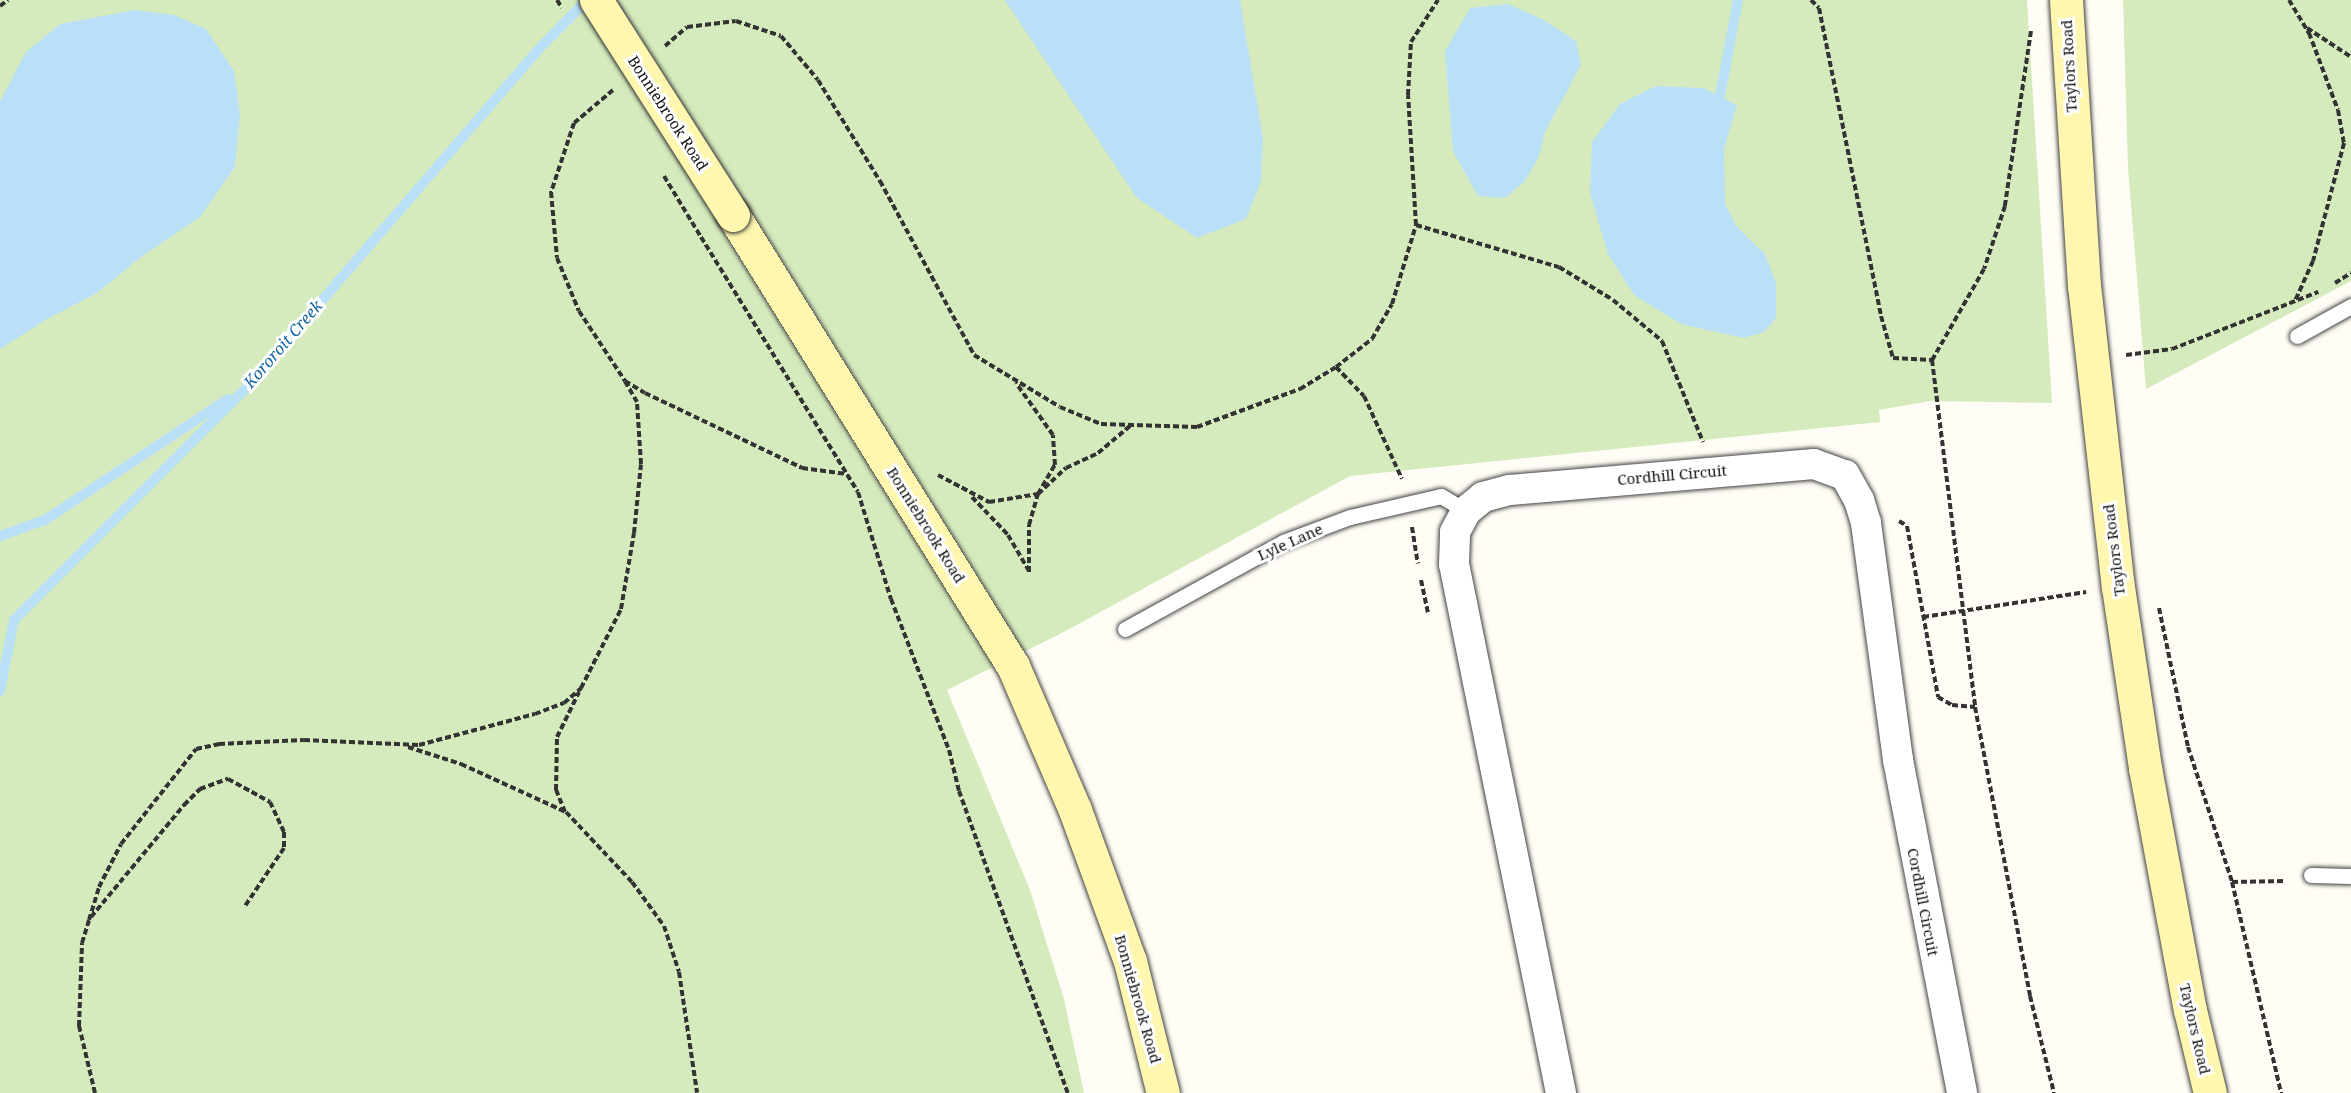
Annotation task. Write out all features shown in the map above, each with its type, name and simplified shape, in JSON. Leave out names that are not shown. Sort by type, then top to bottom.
[{"type":"street","name":"Bonniebrook Road","points":[[596,0],[733,215],[1013,666],[1075,810],[1130,960],[1164,1093]]},
{"type":"street","name":"Taylors Road","points":[[2066,2],[2084,285],[2118,587],[2147,780],[2190,1010],[2210,1093]]},
{"type":"street","name":"Cordhill Circuit","points":[[1466,512],[1483,497],[1510,490],[1791,464],[1830,467],[1845,475],[1859,500],[1866,523],[1898,760],[1962,1093]]},
{"type":"street","points":[[1466,512],[1455,532],[1454,564],[1561,1093]]},
{"type":"lane","points":[[2297,336],[2351,306]]},
{"type":"lane","name":"Lyle Lane","points":[[1125,629],[1283,542],[1350,517],[1441,496],[1466,512]]},
{"type":"lane","points":[[2311,875],[2351,876]]},
{"type":"path","points":[[0,6],[8,0]]},
{"type":"path","points":[[661,49],[687,27],[736,21],[781,36],[818,80],[873,171],[974,355],[1009,373],[1060,407],[1101,424],[1197,427],[1299,389],[1336,367],[1372,339],[1392,304],[1416,225],[1408,95],[1411,42],[1438,0]]},
{"type":"path","points":[[1811,0],[1819,9],[1881,316],[1893,358],[1932,360]]},
{"type":"path","points":[[2289,0],[2306,27],[2338,110],[2344,143],[2313,261],[2295,301]]},
{"type":"path","points":[[2032,21],[2005,206],[1984,269],[1932,360],[1975,706],[2030,996],[2054,1093]]},
{"type":"path","points":[[2306,27],[2351,57]]},
{"type":"path","points":[[618,86],[574,123],[551,192],[556,258],[579,310],[637,402],[641,464],[634,533],[621,609],[557,737],[556,790],[566,812],[624,873],[664,926],[679,972],[697,1093]]},
{"type":"path","points":[[1416,225],[1559,267],[1613,300],[1662,341],[1714,471]]},
{"type":"path","points":[[701,237],[858,492],[891,599],[949,750],[959,791],[1068,1093]]},
{"type":"path","points":[[2126,355],[2172,349],[2295,301],[2351,273]]},
{"type":"path","points":[[2124,344],[2127,367]]},
{"type":"path","points":[[970,495],[1008,535],[1029,572],[1029,525],[1038,494],[1055,465],[1053,435],[1009,373]]},
{"type":"path","points":[[625,381],[802,468],[847,474]]},
{"type":"path","points":[[932,472],[970,495],[989,502],[1038,494],[1066,468],[1098,453],[1131,426]]},
{"type":"path","points":[[1866,523],[1898,520],[1907,526],[1938,697],[1952,705],[1975,706]]},
{"type":"path","points":[[1923,617],[1963,609],[2118,587]]},
{"type":"path","points":[[2156,596],[2188,747],[2232,882],[2281,1093]]},
{"type":"path","points":[[95,1093],[79,1026],[82,943],[99,887],[122,844],[196,749],[219,744],[304,740],[419,745],[473,734],[535,714],[564,703],[581,688]]},
{"type":"path","points":[[402,745],[461,764],[566,812]]},
{"type":"path","points":[[89,920],[200,789],[228,778],[270,802],[284,832],[284,848],[246,906]]},
{"type":"path","points":[[2232,882],[2301,881],[2311,875]]},
{"type":"green space","points":[[0,0],[2027,0],[2052,403],[1930,401],[1879,410],[1880,422],[1350,476],[1062,633],[947,690],[1030,890],[1064,999],[1084,1093],[0,1093]]},
{"type":"green space","points":[[2123,0],[2351,0],[2351,281],[2146,389],[2128,168]]},
{"type":"water","points":[[1005,0],[1240,0],[1263,138],[1261,181],[1246,219],[1197,238],[1137,198]]},
{"type":"water","points":[[1508,4],[1544,20],[1576,41],[1581,65],[1545,132],[1539,156],[1525,181],[1505,198],[1478,196],[1453,151],[1445,51],[1470,8]]},
{"type":"water","points":[[135,10],[174,15],[206,29],[234,71],[240,113],[235,167],[200,217],[141,257],[97,293],[47,319],[0,349],[0,101],[26,52],[60,24]]},
{"type":"water","points":[[1656,86],[1703,88],[1737,105],[1724,149],[1725,203],[1736,226],[1765,254],[1776,283],[1776,318],[1764,332],[1744,338],[1681,324],[1634,295],[1608,254],[1590,193],[1592,142],[1620,104]]},
{"type":"waterway","name":"Kororoit Creek","points":[[0,691],[14,620],[248,386],[538,50],[587,0]]},
{"type":"waterway","points":[[1720,96],[1738,0]]},
{"type":"waterway","points":[[0,536],[45,520],[228,399]]}]
